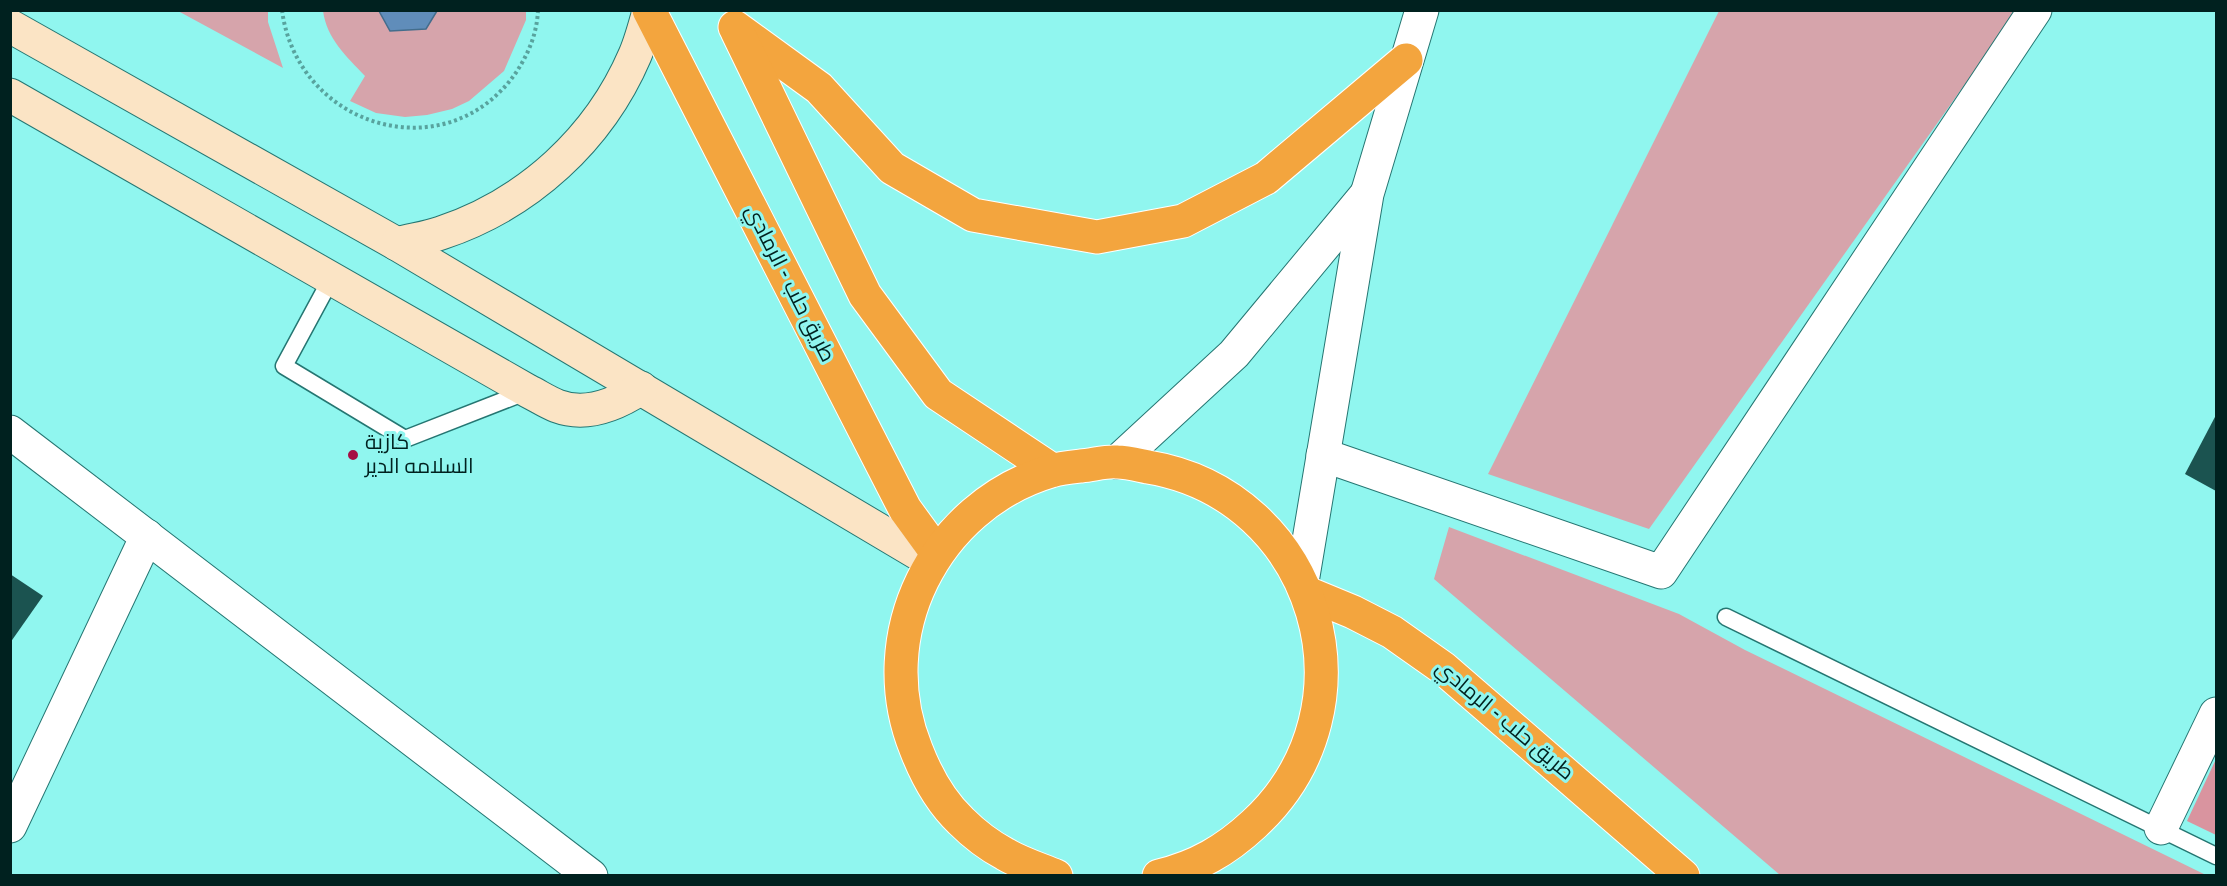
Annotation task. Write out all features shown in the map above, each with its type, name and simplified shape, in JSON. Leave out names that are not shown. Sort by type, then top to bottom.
[{"type":"highway","name":"طريق حلب - الرمادي","points":[[649,11],[905,510],[934,557]]},
{"type":"highway","points":[[731,19],[819,88],[892,168],[973,215],[1097,237],[1183,221],[1266,178],[1406,60]]},
{"type":"highway","points":[[731,19],[865,296],[938,394],[1052,470]]},
{"type":"highway","points":[[1056,876],[1005,854],[960,821],[927,776],[905,724],[899,668],[908,612],[934,557],[969,516],[1008,488],[1052,470],[1117,462],[1174,471],[1227,495],[1270,534],[1305,588],[1321,648],[1320,704],[1304,758],[1275,805],[1233,844],[1183,870],[1159,876]]},
{"type":"highway","name":"طريق حلب - الرمادي","points":[[1305,588],[1392,632],[1443,668],[1683,876]]},
{"type":"main road","points":[[397,244],[441,233],[483,216],[522,194],[558,165],[589,132],[615,95],[635,54],[649,11]]},
{"type":"main road","points":[[10,26],[397,244],[934,557]]},
{"type":"main road","points":[[10,94],[559,407],[580,410],[602,407],[623,400],[641,388]]},
{"type":"street","points":[[1305,588],[1323,454],[1367,194],[1422,10]]},
{"type":"street","points":[[1323,454],[1661,572],[2035,10]]},
{"type":"street","points":[[1117,462],[1234,354],[1367,194]]},
{"type":"street","points":[[12,438],[147,536],[591,876]]},
{"type":"street","points":[[10,826],[147,536]]},
{"type":"street","points":[[2161,828],[2217,714]]},
{"type":"lane","points":[[331,279],[284,366],[405,439],[528,391]]},
{"type":"lane","points":[[1726,617],[2217,856]]},
{"type":"path","points":[[282,10],[287,37],[297,60],[328,98],[349,112],[372,122],[396,127],[421,128],[446,123],[469,114],[490,101],[508,83],[522,63],[532,40],[538,10]]},
{"type":"shaded area","points":[[526,10],[526,20],[504,71],[469,101],[452,109],[405,117],[376,113],[350,101],[365,76],[333,39],[323,11]]},
{"type":"shaded area","points":[[178,11],[268,11],[268,22],[283,68]]},
{"type":"shaded area","points":[[1719,11],[2017,11],[1649,529],[1488,474]]},
{"type":"shaded area","points":[[1449,527],[1679,614],[1745,650],[2206,875],[1780,875],[1434,579]]},
{"type":"shaded area","points":[[2216,759],[2216,835],[2187,821]]},
{"type":"water","points":[[379,11],[437,11],[426,29],[390,31]]},
{"type":"building","points":[[2216,415],[2216,491],[2185,474]]},
{"type":"building","points":[[10,574],[43,596],[10,643]]},
{"type":"place","name":"كازية السلامه الدير","points":[[353,455]]}]
